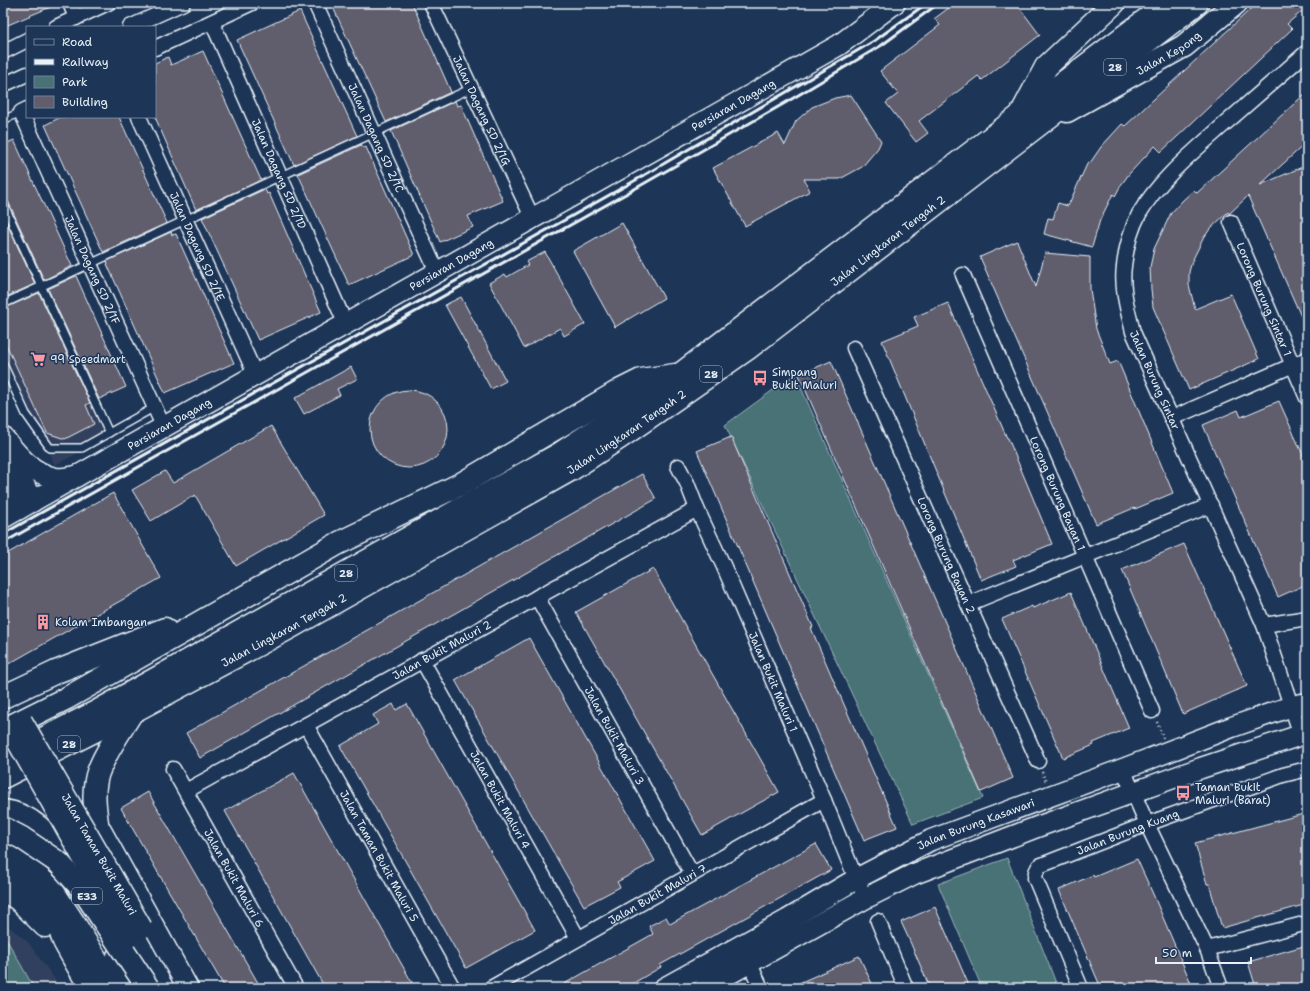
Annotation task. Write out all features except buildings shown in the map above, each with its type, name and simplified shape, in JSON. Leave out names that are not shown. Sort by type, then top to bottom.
[{"type":"main road","name":"Persiaran Dagang","points":[[18,510],[839,45],[895,3]]},
{"type":"main road","points":[[1026,123],[1046,67],[1114,3]]},
{"type":"main road","name":"Jalan Lingkaran Tengah 2","points":[[4,773],[132,712],[315,614],[572,468],[612,443],[747,349],[1026,123],[1168,3]]},
{"type":"main road","name":"Jalan Lingkaran Tengah 2","points":[[4,773],[96,712],[561,453],[682,374],[1026,123],[1197,3]]},
{"type":"main road","name":"Jalan Kepong","points":[[1026,123],[1184,46],[1236,3]]},
{"type":"main road","points":[[11,726],[67,698],[340,543],[461,484],[619,391],[641,380],[682,374]]},
{"type":"main road","points":[[3,437],[21,460],[36,470],[56,478],[79,476]]},
{"type":"main road","points":[[3,437],[18,510]]},
{"type":"main road","points":[[3,480],[18,510]]},
{"type":"main road","points":[[3,697],[56,672],[249,595]]},
{"type":"main road","name":"Jalan Burung Kasawari","points":[[664,988],[787,920],[856,879],[931,840],[1232,727],[1299,705]]},
{"type":"main road","points":[[132,712],[100,766],[96,778],[94,798],[97,823],[188,988]]},
{"type":"main road","name":"Jalan Taman Bukit Maluri","points":[[11,726],[135,933],[176,988]]},
{"type":"main road","name":"Jalan Burung Kasawari","points":[[704,988],[866,898],[914,874],[1201,768],[1304,734]]},
{"type":"main road","points":[[3,810],[22,814],[44,829],[60,850],[134,988]]},
{"type":"main road","points":[[60,850],[64,836],[72,826],[84,821],[97,823]]},
{"type":"main road","points":[[3,822],[20,822],[44,829]]},
{"type":"main road","name":"E33","points":[[3,828],[34,846],[64,868],[83,890],[148,988]]},
{"type":"main road","points":[[3,851],[10,854],[31,869],[52,888],[115,988]]},
{"type":"main road","points":[[3,871],[16,878],[32,891],[47,908],[58,925],[64,943],[91,988]]},
{"type":"main road","points":[[3,890],[18,899],[42,924],[64,943]]},
{"type":"main road","name":"Jalan Taman Bukit Maluri","points":[[135,933],[156,988]]},
{"type":"street","points":[[70,3],[76,18]]},
{"type":"street","points":[[58,26],[108,3]]},
{"type":"street","points":[[132,26],[183,3]]},
{"type":"street","points":[[156,48],[252,3]]},
{"type":"street","name":"Jalan Dagang SD 2/1C","points":[[315,3],[437,272]]},
{"type":"street","name":"Jalan Dagang SD 2/1G","points":[[431,3],[533,219]]},
{"type":"street","name":"Jalan Dagang SD 2/1D","points":[[212,22],[346,325]]},
{"type":"street","points":[[3,52],[26,40]]},
{"type":"street","name":"Jalan Burung Sintar","points":[[1304,734],[1299,705],[1133,332],[1125,299],[1124,268],[1132,232],[1139,215],[1149,200],[1188,157],[1307,52]]},
{"type":"street","points":[[3,85],[26,74]]},
{"type":"street","name":"Jalan Dagang SD 2/1F","points":[[27,118],[90,264],[164,428]]},
{"type":"street","name":"Jalan Dagang SD 2/1E","points":[[139,118],[256,376]]},
{"type":"street","name":"Lorong Burung Sintar 1","points":[[1231,222],[1307,398]]},
{"type":"street","name":"Lorong Burung Bayan 1","points":[[963,275],[1152,711]]},
{"type":"street","name":"Lorong Burung Bayan 2","points":[[854,348],[1038,761]]},
{"type":"street","points":[[1172,418],[1307,360]]},
{"type":"street","name":"Jalan Bukit Maluri 1","points":[[678,466],[687,483],[824,800],[856,879],[866,898]]},
{"type":"street","points":[[968,604],[1210,505]]},
{"type":"street","name":"Jalan Bukit Maluri 2","points":[[186,791],[697,509]]},
{"type":"street","name":"Jalan Bukit Maluri 3","points":[[537,597],[692,874]]},
{"type":"street","points":[[1264,625],[1307,618]]},
{"type":"street","name":"Jalan Bukit Maluri 4","points":[[422,660],[578,938]]},
{"type":"street","name":"Jalan Taman Bukit Maluri 5","points":[[306,724],[453,988]]},
{"type":"street","name":"Jalan Bukit Maluri 6","points":[[173,768],[296,988]]},
{"type":"street","points":[[1123,769],[1146,824],[1207,949],[1221,988]]},
{"type":"street","name":"Jalan Burung Kuang","points":[[1081,988],[1035,878],[1039,866],[1146,824],[1283,775],[1307,769]]},
{"type":"street","name":"Jalan Bukit Maluri 7","points":[[491,988],[824,800]]},
{"type":"street","points":[[878,921],[906,988]]},
{"type":"street","points":[[1207,949],[1307,923]]},
{"type":"street","points":[[749,962],[760,988]]},
{"type":"lane","points":[[3,304],[472,88]]},
{"type":"lane","points":[[3,120],[24,110]]},
{"type":"lane","points":[[3,203],[109,432]]},
{"type":"lane","points":[[3,364],[26,414],[50,448],[82,448],[155,407]]},
{"type":"path","points":[[1152,711],[1169,751]]},
{"type":"shaded area","points":[[3,216],[107,438],[55,465],[3,353]]},
{"type":"shaded area","points":[[3,922],[28,942],[61,988],[3,988]]},
{"type":"green space","points":[[795,374],[983,798],[913,824],[725,425]]},
{"type":"green space","points":[[1007,858],[1058,988],[982,988],[938,884]]},
{"type":"green space","points":[[3,933],[34,988],[3,988]]},
{"type":"railway","points":[[3,534],[629,184],[874,41],[927,3]]},
{"type":"railway","points":[[3,543],[785,103],[882,45],[939,3]]},
{"type":"place","name":"99 Speedmart","points":[[38,359]]},
{"type":"place","name":"Simpang Bukit Maluri","points":[[760,378]]},
{"type":"place","name":"Kolam Imbangan","points":[[43,622]]},
{"type":"place","name":"Taman Bukit Maluri (Barat)","points":[[1183,793]]}]
